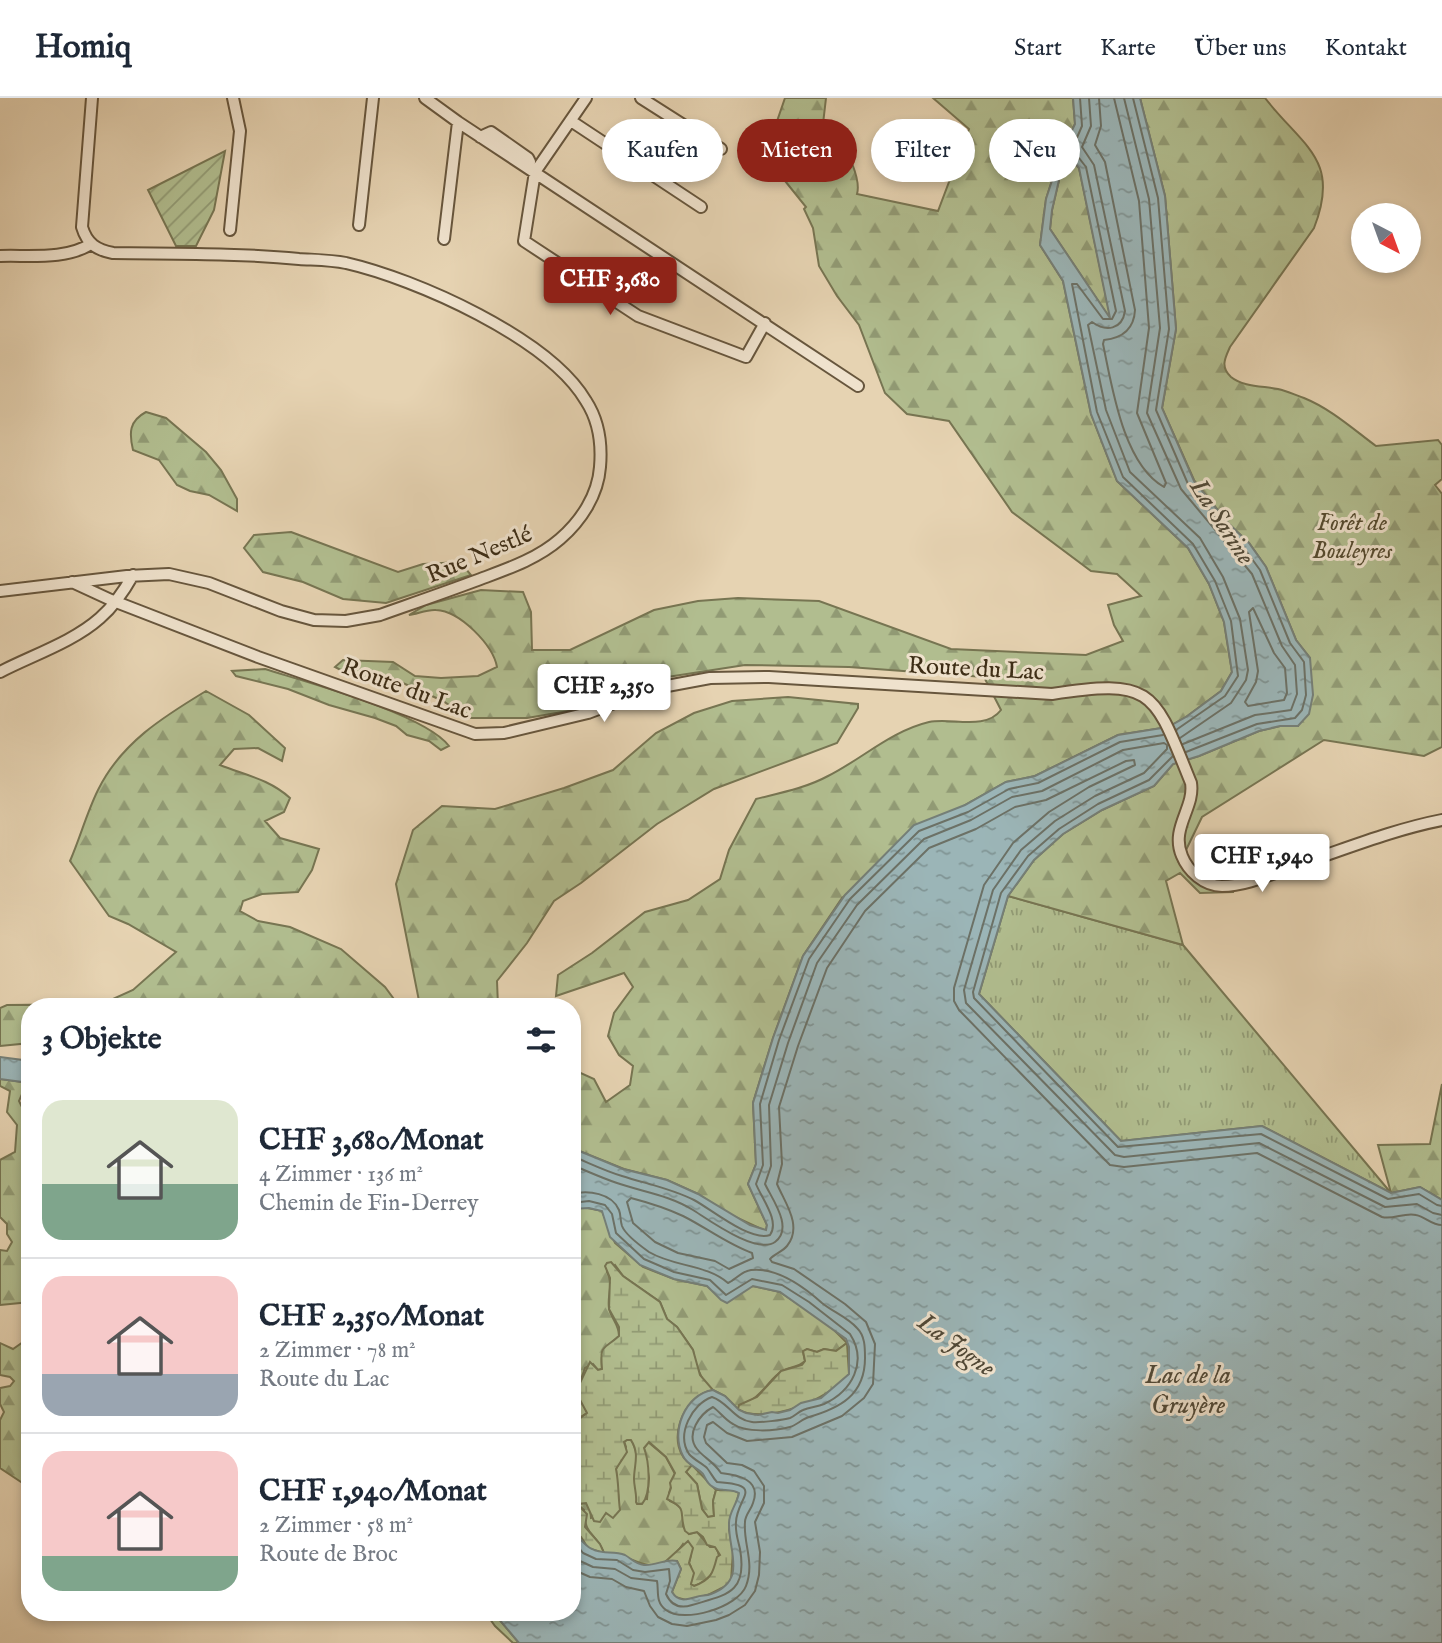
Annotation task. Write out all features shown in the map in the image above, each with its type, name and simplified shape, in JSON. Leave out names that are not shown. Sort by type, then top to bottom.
[{"type":"street","points":[[0,256],[65,254],[79,252],[91,244],[82,227],[92,98]]},
{"type":"street","points":[[230,230],[240,131],[233,98]]},
{"type":"street","points":[[359,225],[373,98]]},
{"type":"street","points":[[425,98],[858,386]]},
{"type":"street","points":[[586,98],[532,170],[524,241],[638,316],[746,356],[765,323]]},
{"type":"street","points":[[641,98],[674,119]]},
{"type":"street","points":[[571,121],[701,207]]},
{"type":"street","points":[[444,239],[458,122]]},
{"type":"street","name":"Rue Nestlé","points":[[0,591],[133,575],[169,574],[193,579],[314,620],[346,621],[380,615],[518,565],[559,541],[582,516],[600,474],[601,442],[596,422],[587,401],[570,379],[548,360],[498,326],[435,292],[344,263],[262,255],[113,253],[91,244]]},
{"type":"street","points":[[0,671],[83,630],[116,602],[133,575]]},
{"type":"street","name":"Route du Lac","points":[[72,582],[258,657],[475,734],[504,733],[588,713],[651,689],[710,678],[769,677],[1052,694],[1095,687],[1120,687],[1141,693],[1153,701],[1159,710],[1190,780],[1192,793],[1181,824],[1179,848],[1184,860],[1196,875],[1203,881],[1220,886],[1257,879],[1403,829],[1442,820]]},
{"type":"green space","points":[[785,98],[826,98],[824,119],[778,119]]},
{"type":"green space","points":[[933,98],[1073,98],[1075,119],[989,119],[989,182],[1052,182],[1046,199],[1040,245],[1063,281],[1091,414],[1117,481],[1188,548],[1209,584],[1224,622],[1232,672],[1221,691],[1168,727],[1118,735],[1035,776],[1006,782],[965,805],[842,898],[803,956],[753,1103],[756,1164],[748,1184],[767,1225],[766,1231],[667,1180],[624,1169],[581,1152],[581,1073],[594,1079],[606,1102],[630,1085],[633,1066],[619,1055],[608,1036],[614,1013],[633,987],[624,973],[556,996],[558,975],[592,953],[645,912],[688,900],[720,879],[729,850],[756,799],[820,780],[915,726],[938,721],[977,722],[994,716],[1001,710],[984,677],[849,667],[745,665],[661,678],[613,699],[580,709],[527,718],[468,718],[443,701],[394,679],[354,677],[335,667],[343,660],[393,662],[415,676],[441,678],[478,676],[497,667],[482,640],[455,616],[433,610],[409,615],[426,605],[481,590],[523,592],[531,612],[532,650],[570,650],[654,610],[698,601],[738,598],[819,601],[951,649],[1086,655],[1123,641],[1114,625],[1108,605],[1141,596],[1117,574],[1091,571],[1012,512],[949,421],[907,414],[885,393],[859,325],[819,266],[813,228],[804,209],[806,207],[786,182],[857,181],[858,188],[857,194],[938,211],[949,182],[975,182],[975,119],[957,119]]},
{"type":"green space","name":"Forêt de Bouleyres","points":[[1140,98],[1265,98],[1304,142],[1320,169],[1323,185],[1321,205],[1314,228],[1230,347],[1224,362],[1231,377],[1241,383],[1281,390],[1304,398],[1342,420],[1376,446],[1438,440],[1442,445],[1442,479],[1435,485],[1442,494],[1442,747],[1424,756],[1324,740],[1202,817],[1186,850],[1189,868],[1201,883],[1234,892],[1200,893],[1180,873],[1166,881],[1183,945],[1008,896],[1034,860],[1063,834],[1102,810],[1154,786],[1173,764],[1259,731],[1280,726],[1298,726],[1310,658],[1296,640],[1266,567],[1249,543],[1229,524],[1194,480],[1162,408],[1176,329],[1165,196]]},
{"type":"green space","points":[[225,151],[214,210],[196,246],[176,246],[148,190]]},
{"type":"green space","points":[[1080,173],[1111,320],[1050,229],[1059,182],[1080,182]]},
{"type":"green space","points":[[146,412],[166,418],[206,452],[221,470],[237,499],[237,511],[209,495],[177,485],[159,460],[133,450],[133,423]]},
{"type":"green space","points":[[291,532],[398,572],[423,564],[460,562],[471,575],[386,603],[343,599],[303,582],[263,572],[244,548],[254,535]]},
{"type":"green space","points":[[265,669],[391,711],[436,734],[449,746],[441,750],[429,741],[407,735],[396,726],[375,718],[329,705],[288,689],[236,676],[232,671]]},
{"type":"green space","points":[[206,691],[249,715],[285,748],[282,761],[258,748],[234,749],[220,765],[265,782],[290,798],[284,812],[265,821],[280,838],[319,849],[312,870],[298,892],[262,894],[243,901],[240,911],[258,921],[290,927],[341,949],[385,987],[393,998],[115,998],[133,990],[176,952],[109,916],[70,861],[90,807],[107,773],[131,745],[174,711]]},
{"type":"green space","points":[[788,697],[858,704],[858,708],[837,743],[714,789],[657,824],[554,901],[527,943],[497,981],[498,998],[418,998],[396,884],[413,830],[442,806],[495,809],[613,770],[656,733],[694,713],[732,701]]},
{"type":"green space","points":[[1008,896],[1183,945],[1391,1193],[1262,1126],[1121,1141],[979,994]]},
{"type":"green space","points":[[21,1005],[21,1044],[0,1046],[0,1008]]},
{"type":"green space","points":[[0,1079],[21,1082],[21,1303],[0,1305],[0,1250],[7,1251],[12,1242],[7,1234],[7,1224],[0,1217],[0,1160],[15,1152],[17,1125],[7,1112],[10,1091],[0,1086]]},
{"type":"green space","points":[[1442,1084],[1442,1200],[1420,1187],[1391,1193],[1378,1145],[1430,1144]]},
{"type":"green space","points":[[581,1207],[602,1211],[615,1243],[643,1267],[674,1279],[707,1286],[712,1290],[753,1286],[780,1292],[829,1325],[847,1343],[836,1351],[824,1349],[817,1352],[807,1349],[803,1352],[805,1361],[778,1374],[760,1394],[740,1405],[738,1409],[725,1396],[709,1388],[695,1363],[693,1350],[677,1327],[667,1319],[660,1302],[623,1276],[615,1265],[607,1272],[610,1281],[610,1312],[619,1336],[603,1353],[602,1369],[598,1370],[593,1364],[585,1368],[581,1379]]},
{"type":"green space","points":[[611,1262],[623,1276],[660,1302],[667,1319],[677,1327],[693,1350],[700,1375],[713,1390],[702,1394],[685,1411],[678,1435],[683,1457],[692,1465],[686,1472],[697,1484],[702,1509],[708,1517],[714,1516],[713,1501],[716,1490],[733,1490],[739,1493],[729,1529],[733,1551],[731,1581],[708,1595],[686,1600],[675,1597],[672,1592],[681,1569],[677,1561],[666,1561],[688,1541],[693,1548],[689,1563],[694,1573],[691,1584],[694,1586],[710,1575],[720,1555],[715,1547],[707,1545],[697,1532],[689,1534],[685,1531],[681,1509],[667,1499],[675,1473],[666,1457],[649,1442],[644,1448],[648,1485],[642,1504],[636,1502],[636,1460],[631,1440],[624,1442],[627,1452],[616,1469],[620,1510],[613,1518],[606,1513],[600,1522],[594,1521],[586,1503],[581,1504],[581,1418],[587,1413],[581,1402],[581,1381],[590,1362],[598,1370],[602,1369],[603,1349],[619,1336],[619,1327],[609,1309],[610,1278],[605,1266]]},
{"type":"green space","points":[[0,1343],[13,1349],[21,1343],[21,1482],[0,1468],[0,1420],[4,1412],[0,1404],[0,1388],[10,1386],[14,1381],[10,1377],[0,1375]]},
{"type":"green space","points":[[847,1343],[849,1374],[828,1392],[813,1401],[780,1412],[750,1413],[738,1409],[739,1405],[757,1397],[781,1371],[802,1365],[805,1361],[803,1351],[836,1351]]},
{"type":"green space","points":[[581,1392],[587,1413],[581,1417]]},
{"type":"green space","points":[[631,1440],[636,1453],[637,1497],[647,1499],[649,1478],[644,1448],[648,1442],[666,1457],[675,1474],[669,1493],[670,1501],[682,1510],[683,1526],[689,1534],[697,1532],[710,1547],[715,1547],[719,1559],[717,1565],[699,1584],[691,1584],[691,1555],[683,1544],[663,1563],[645,1564],[616,1554],[604,1553],[586,1526],[581,1504],[586,1503],[590,1508],[591,1518],[607,1513],[619,1505],[616,1469],[626,1447],[624,1441]]},
{"type":"green space","points":[[692,1465],[716,1490],[713,1501],[714,1516],[708,1517],[702,1509],[697,1484],[686,1472]]},
{"type":"green space","points":[[581,1508],[587,1514],[585,1527],[604,1553],[588,1548],[581,1537]]},
{"type":"green space","points":[[491,1621],[501,1621],[519,1643],[513,1643]]},
{"type":"water","name":"Lac de la Gruyère","points":[[1073,98],[1140,98],[1165,196],[1176,329],[1162,408],[1194,481],[1229,524],[1249,543],[1266,567],[1296,640],[1310,658],[1313,695],[1309,714],[1298,726],[1280,726],[1259,731],[1173,764],[1154,786],[1102,810],[1063,834],[1034,860],[1008,896],[979,994],[1121,1141],[1262,1126],[1391,1193],[1420,1187],[1442,1200],[1442,1643],[519,1643],[501,1621],[581,1621],[581,1540],[596,1551],[625,1555],[641,1564],[677,1561],[681,1569],[672,1592],[680,1599],[709,1595],[722,1588],[733,1573],[729,1523],[739,1493],[711,1486],[703,1474],[685,1459],[678,1436],[679,1426],[688,1406],[703,1393],[713,1390],[746,1413],[778,1413],[821,1398],[849,1374],[849,1347],[846,1339],[780,1292],[753,1286],[727,1303],[707,1286],[674,1279],[640,1265],[610,1237],[602,1211],[581,1208],[581,1152],[623,1169],[667,1180],[698,1194],[750,1225],[766,1230],[767,1225],[748,1184],[756,1164],[753,1103],[803,956],[845,895],[914,825],[965,805],[1006,782],[1035,776],[1118,735],[1168,727],[1221,691],[1232,672],[1224,622],[1209,584],[1188,548],[1117,481],[1091,414],[1063,281],[1040,245],[1046,199],[1052,182],[1059,182],[1050,229],[1110,318],[1080,173],[1080,119],[1075,119]]},
{"type":"water","points":[[0,1057],[21,1060],[21,1082],[0,1079]]},
{"type":"water label","name":"La Sarine","points":[[1223,521]]},
{"type":"water label","name":"La Jogne","points":[[957,1344]]}]
